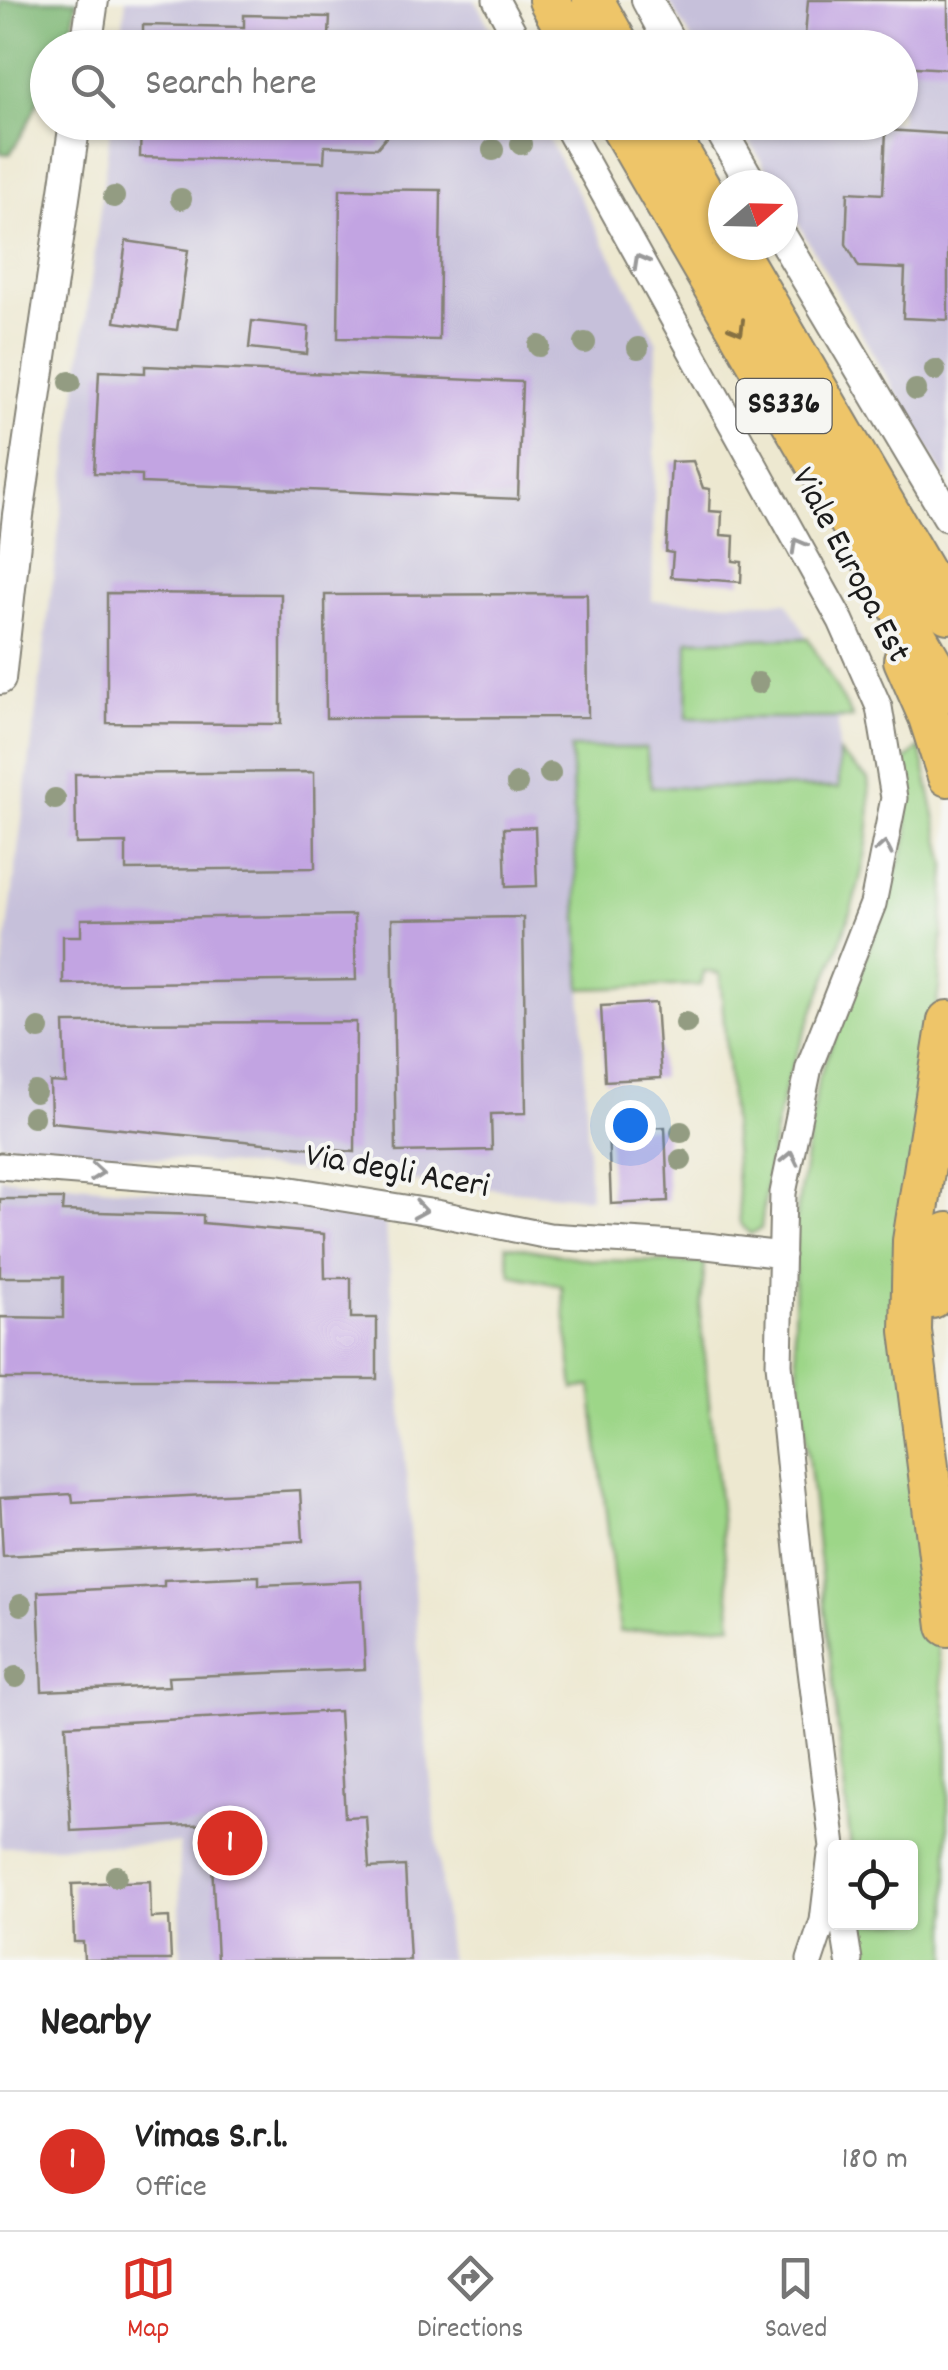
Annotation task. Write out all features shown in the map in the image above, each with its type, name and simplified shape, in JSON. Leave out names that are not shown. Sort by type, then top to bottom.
[{"type":"highway","points":[[548,0],[565,30]]},
{"type":"highway","points":[[593,0],[610,30]]},
{"type":"highway","name":"SS336","points":[[629,140],[948,691]]},
{"type":"highway","points":[[672,140],[708,202]]},
{"type":"highway","name":"SS336","points":[[742,260],[948,614]]},
{"type":"highway","points":[[810,451],[930,717],[948,776]]},
{"type":"highway","points":[[948,1021],[913,1241],[911,1330],[948,1626]]},
{"type":"highway","points":[[948,1232],[934,1261],[930,1329],[948,1471]]},
{"type":"street","points":[[88,30],[92,0]]},
{"type":"street","points":[[496,0],[512,30]]},
{"type":"street","points":[[647,0],[663,30]]},
{"type":"street","points":[[0,679],[18,516],[72,140]]},
{"type":"street","name":"Viale Europa Est","points":[[574,140],[841,622],[879,707],[894,798],[873,904],[809,1066],[783,1193],[779,1364],[832,1840]]},
{"type":"street","points":[[726,140],[743,170]]},
{"type":"street","points":[[796,260],[948,516]]},
{"type":"street","name":"Via degli Aceri","points":[[0,1166],[280,1188],[549,1236],[782,1255]]},
{"type":"street","points":[[810,1960],[823,1921],[828,1878]]},
{"type":"street","points":[[844,1930],[849,1960]]},
{"type":"shaded area","points":[[126,0],[475,0],[491,30],[122,30]]},
{"type":"shaded area","points":[[668,0],[948,0],[948,483],[798,224],[798,170],[766,170],[749,140],[918,140],[918,30],[686,30]]},
{"type":"shaded area","points":[[109,140],[549,140],[657,342],[652,601],[787,602],[853,718],[838,721],[840,788],[650,787],[571,749],[590,1198],[0,1143],[0,992]]},
{"type":"shaded area","points":[[0,1178],[384,1212],[421,1686],[449,1960],[181,1960],[179,1844],[0,1847]]},
{"type":"green space","points":[[0,0],[77,0],[72,30],[30,30],[30,118],[10,154],[0,153]]},
{"type":"green space","points":[[808,638],[853,718],[687,718],[688,640]]},
{"type":"green space","points":[[920,747],[946,866],[939,989],[916,1138],[914,1469],[948,1728],[948,1960],[867,1960],[862,1930],[918,1930],[918,1840],[850,1840],[794,1329],[795,1223],[818,1080],[891,890],[908,834],[901,764]]},
{"type":"green space","points":[[571,748],[646,748],[651,787],[839,788],[839,753],[868,779],[870,817],[856,895],[786,1086],[761,1229],[750,1234],[740,1223],[720,974],[704,971],[701,985],[581,989]]},
{"type":"green space","points":[[506,1245],[591,1260],[705,1263],[700,1314],[732,1624],[620,1632],[591,1386],[574,1389],[562,1286],[511,1275]]},
{"type":"building","points":[[808,0],[948,0],[948,69],[918,67],[918,30],[806,30]]},
{"type":"building","points":[[244,15],[330,17],[329,30],[143,30],[143,25],[244,27]]},
{"type":"building","points":[[918,132],[948,134],[948,320],[903,318],[905,269],[859,267],[846,244],[848,192],[883,194],[886,140],[918,140]]},
{"type":"building","points":[[140,140],[384,140],[377,148],[325,146],[324,162],[140,157]]},
{"type":"building","points":[[340,189],[441,190],[439,340],[338,338]]},
{"type":"building","points":[[126,241],[188,250],[177,330],[115,322]]},
{"type":"building","points":[[252,321],[309,327],[307,354],[249,348]]},
{"type":"building","points":[[145,366],[522,382],[518,499],[142,483],[142,475],[94,473],[99,371],[145,373]]},
{"type":"building","points":[[693,461],[703,488],[710,489],[709,511],[722,512],[721,535],[734,536],[733,561],[742,562],[741,582],[671,577],[673,553],[666,552],[671,462]]},
{"type":"building","points":[[107,593],[281,594],[281,724],[107,723]]},
{"type":"building","points":[[587,594],[588,717],[326,718],[325,595]]},
{"type":"building","points":[[314,772],[315,868],[126,870],[126,843],[76,844],[75,774]]},
{"type":"building","points":[[535,827],[537,886],[506,887],[504,828]]},
{"type":"building","points":[[354,915],[356,980],[63,984],[63,936],[81,936],[81,919]]},
{"type":"building","points":[[523,917],[526,1113],[491,1114],[492,1150],[396,1152],[392,919]]},
{"type":"building","points":[[656,1003],[661,1078],[605,1081],[601,1006]]},
{"type":"building","points":[[356,1022],[355,1152],[51,1122],[50,1082],[66,1083],[64,1023]]},
{"type":"building","points":[[665,1127],[668,1201],[611,1204],[608,1129]]},
{"type":"building","points":[[0,1199],[63,1199],[62,1211],[203,1215],[203,1223],[324,1234],[325,1278],[351,1278],[351,1318],[377,1318],[377,1379],[0,1379],[0,1317],[63,1318],[63,1277],[0,1277]]},
{"type":"building","points":[[300,1490],[303,1541],[3,1556],[0,1498],[72,1494],[73,1502]]},
{"type":"building","points":[[259,1576],[259,1585],[361,1581],[365,1669],[168,1677],[169,1686],[42,1691],[38,1592],[164,1586],[164,1580]]},
{"type":"building","points":[[339,1711],[345,1817],[366,1816],[369,1868],[405,1866],[410,1960],[217,1960],[210,1824],[71,1831],[66,1725]]},
{"type":"building","points":[[150,1881],[151,1918],[169,1917],[171,1960],[84,1960],[83,1942],[74,1942],[72,1884]]},
{"type":"place","name":"Vimas S.r.l.","points":[[230,1843]]}]
